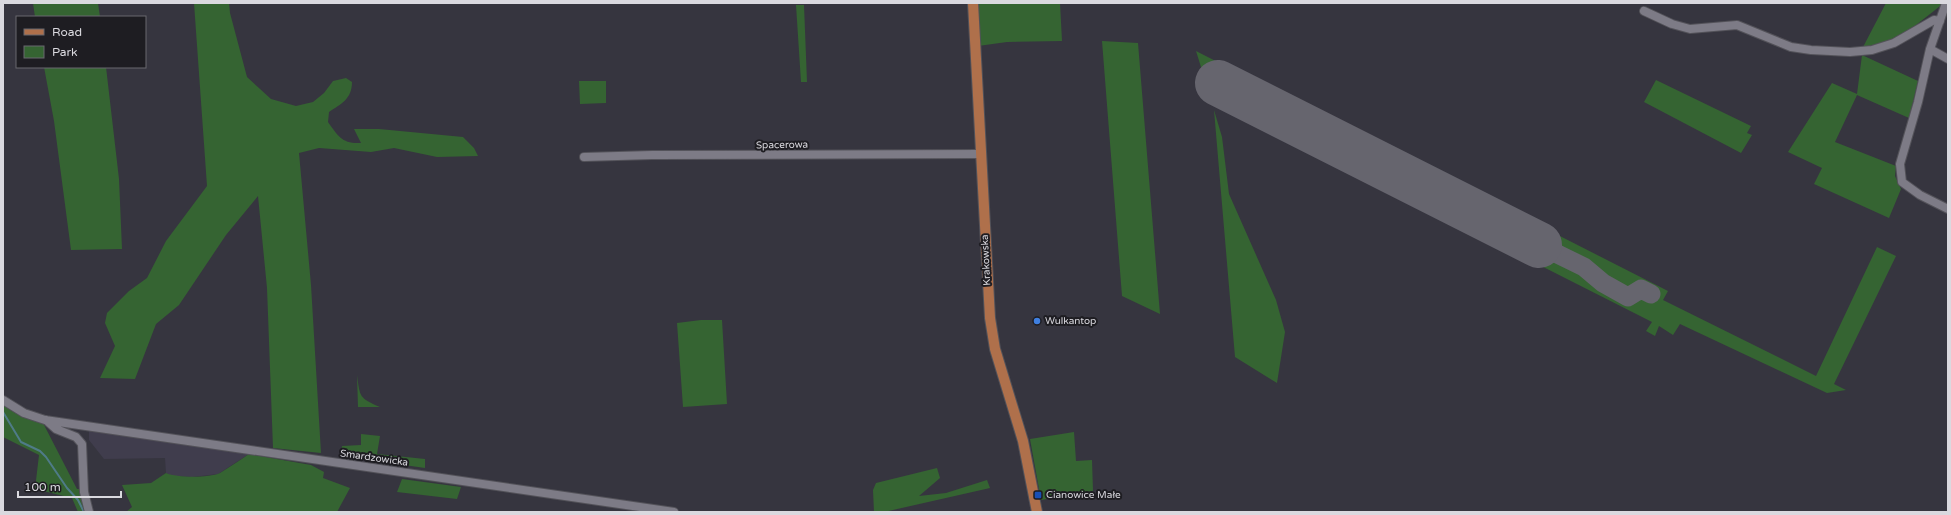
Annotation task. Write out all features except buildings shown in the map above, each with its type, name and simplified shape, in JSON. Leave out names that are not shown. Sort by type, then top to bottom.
[{"type":"main road","name":"Krakowska","points":[[973,3],[988,302],[994,349],[1023,441],[1038,512]]},
{"type":"street","points":[[1946,3],[1930,50],[1918,102],[1900,164],[1902,182],[1920,195],[1948,209]]},
{"type":"street","points":[[1644,11],[1672,24],[1690,29],[1737,25],[1791,47],[1811,50],[1850,52],[1872,50],[1894,43],[1934,20],[1940,21]]},
{"type":"street","points":[[1930,50],[1948,59]]},
{"type":"street","name":"Spacerowa","points":[[584,157],[652,155],[981,154]]},
{"type":"street","points":[[3,400],[24,413],[45,420],[56,429],[76,437],[82,444],[84,492],[89,512]]},
{"type":"street","name":"Smardzowicka","points":[[45,420],[674,512]]},
{"type":"shaded area","points":[[89,430],[249,454],[218,474],[192,477],[172,476],[166,473],[165,458],[104,459],[89,440]]},
{"type":"green space","points":[[33,3],[98,3],[100,16],[35,16]]},
{"type":"green space","points":[[194,3],[229,3],[230,13],[247,77],[271,99],[296,106],[313,102],[324,93],[333,81],[346,78],[352,82],[352,88],[348,97],[329,112],[328,122],[341,138],[349,142],[361,143],[354,129],[379,129],[463,137],[474,148],[478,156],[437,157],[394,148],[371,152],[319,148],[299,153],[311,285],[321,453],[273,448],[267,288],[258,196],[226,235],[179,305],[156,324],[135,379],[100,378],[115,346],[105,323],[107,313],[129,291],[147,278],[166,241],[207,186]]},
{"type":"green space","points":[[979,3],[1060,3],[1062,41],[1007,42],[978,46]]},
{"type":"green space","points":[[1886,3],[1944,3],[1916,25],[1890,42],[1862,49]]},
{"type":"green space","points":[[796,5],[804,5],[807,82],[801,82]]},
{"type":"green space","points":[[1102,41],[1138,43],[1160,314],[1122,296]]},
{"type":"green space","points":[[1196,51],[1668,291],[1663,300],[1816,376],[1877,247],[1896,256],[1834,384],[1846,390],[1827,393],[1680,324],[1673,335],[1659,326],[1655,336],[1646,331],[1652,322],[1211,99]]},
{"type":"green space","points":[[1862,55],[1918,81],[1909,118],[1857,95],[1835,142],[1896,166],[1895,176],[1901,189],[1889,218],[1814,184],[1822,168],[1788,152],[1832,83],[1857,94]]},
{"type":"green space","points":[[44,68],[106,68],[119,179],[122,249],[71,250],[54,121]]},
{"type":"green space","points":[[1656,80],[1751,126],[1747,133],[1752,135],[1741,153],[1644,102]]},
{"type":"green space","points":[[579,81],[606,81],[606,103],[580,104]]},
{"type":"green space","points":[[1214,110],[1222,137],[1229,194],[1276,300],[1285,332],[1277,383],[1235,357]]},
{"type":"green space","points":[[701,320],[722,320],[727,404],[683,407],[677,323]]},
{"type":"green space","points":[[357,375],[360,392],[364,399],[380,407],[358,407]]},
{"type":"green space","points":[[3,403],[42,421],[77,489],[82,489],[87,512],[78,512],[72,498],[35,489],[39,455],[3,437]]},
{"type":"green space","points":[[1074,432],[1076,461],[1092,460],[1093,491],[1041,500],[1030,439]]},
{"type":"green space","points":[[361,434],[380,436],[377,454],[425,459],[425,468],[341,456],[342,446],[361,445]]},
{"type":"green space","points":[[249,454],[311,465],[324,472],[323,478],[350,488],[337,512],[126,512],[132,507],[122,485],[151,483],[166,473],[185,477],[215,475]]},
{"type":"green space","points":[[937,468],[940,478],[919,496],[946,493],[987,480],[990,488],[884,512],[874,512],[873,490],[876,483]]},
{"type":"green space","points":[[402,479],[461,487],[457,499],[397,492]]},
{"type":"waterway","points":[[3,412],[21,442],[40,451],[46,457],[67,488],[78,500],[84,512]]},
{"type":"taxiway","points":[[1539,245],[1584,267],[1603,283],[1628,297],[1641,289],[1651,294]]},
{"type":"runway","points":[[1218,83],[1539,245]]},
{"type":"place","name":"Wulkantop","points":[[1037,321]]},
{"type":"place","name":"Cianowice Małe","points":[[1038,495]]}]
